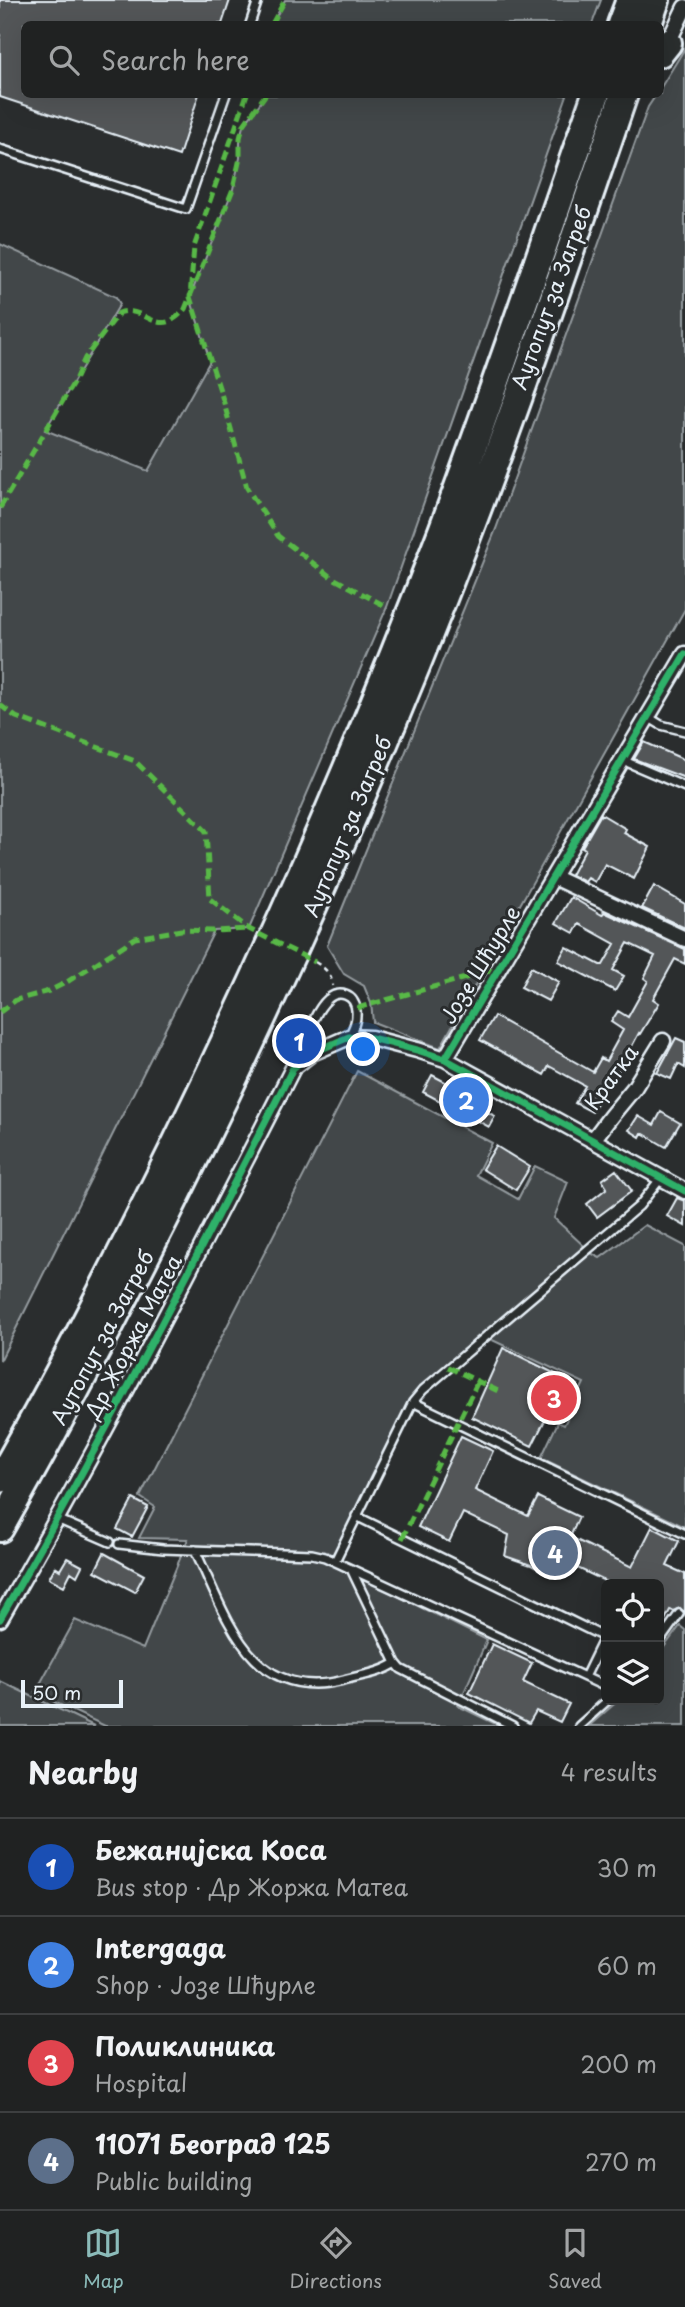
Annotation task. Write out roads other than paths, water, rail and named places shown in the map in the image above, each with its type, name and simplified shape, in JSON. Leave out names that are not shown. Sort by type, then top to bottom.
[{"type":"highway","points":[[622,21],[630,0]]},
{"type":"highway","points":[[649,21],[656,0]]},
{"type":"highway","name":"Аутопут за Загреб","points":[[0,1479],[126,1244],[283,917],[381,685],[442,531],[520,318],[595,98]]},
{"type":"highway","name":"Аутопут за Загреб","points":[[0,1528],[92,1362],[157,1236],[238,1071],[316,902],[405,694],[456,565],[623,98]]},
{"type":"highway","points":[[612,129],[631,98]]},
{"type":"street","points":[[664,48],[685,7]]},
{"type":"street","name":"Јозе Шћурле","points":[[445,1059],[685,654]]},
{"type":"street","points":[[554,877],[685,939]]},
{"type":"street","points":[[293,1069],[312,1053],[349,1037],[385,1041],[445,1059],[685,1191]]},
{"type":"street","name":"Кратка","points":[[593,1140],[634,1088],[663,1041]]},
{"type":"street","name":"Др Жоржа Матеа","points":[[0,1619],[57,1519],[183,1283],[293,1069]]},
{"type":"lane","points":[[251,21],[258,0]]},
{"type":"lane","points":[[0,149],[186,209],[225,98]]},
{"type":"lane","points":[[647,717],[661,725],[685,732]]},
{"type":"lane","points":[[621,760],[685,787]]},
{"type":"lane","points":[[293,1069],[319,1010],[334,995],[347,996],[355,1003],[356,1019],[349,1037]]},
{"type":"lane","points":[[335,1561],[413,1402],[423,1390],[639,1206],[661,1178]]},
{"type":"lane","points":[[413,1402],[685,1534]]},
{"type":"lane","points":[[355,1516],[601,1636]]},
{"type":"lane","points":[[57,1519],[110,1542]]},
{"type":"lane","points":[[119,1544],[135,1547],[312,1554],[351,1568],[601,1685]]},
{"type":"lane","points":[[195,1550],[236,1636],[251,1657],[269,1672],[284,1678],[316,1684],[334,1683],[396,1664]]},
{"type":"lane","points":[[351,1568],[396,1664],[408,1674],[513,1726]]},
{"type":"lane","points":[[664,1635],[679,1614]]},
{"type":"lane","points":[[585,1677],[603,1642]]},
{"type":"lane","points":[[579,1726],[602,1705]]},
{"type":"place","name":"Бежанијска Коса","points":[[299,1041]]},
{"type":"place","name":"Intergaga","points":[[466,1100]]},
{"type":"place","name":"Поликлиника","points":[[554,1398]]},
{"type":"place","name":"11071 Београд 125","points":[[555,1553]]}]
